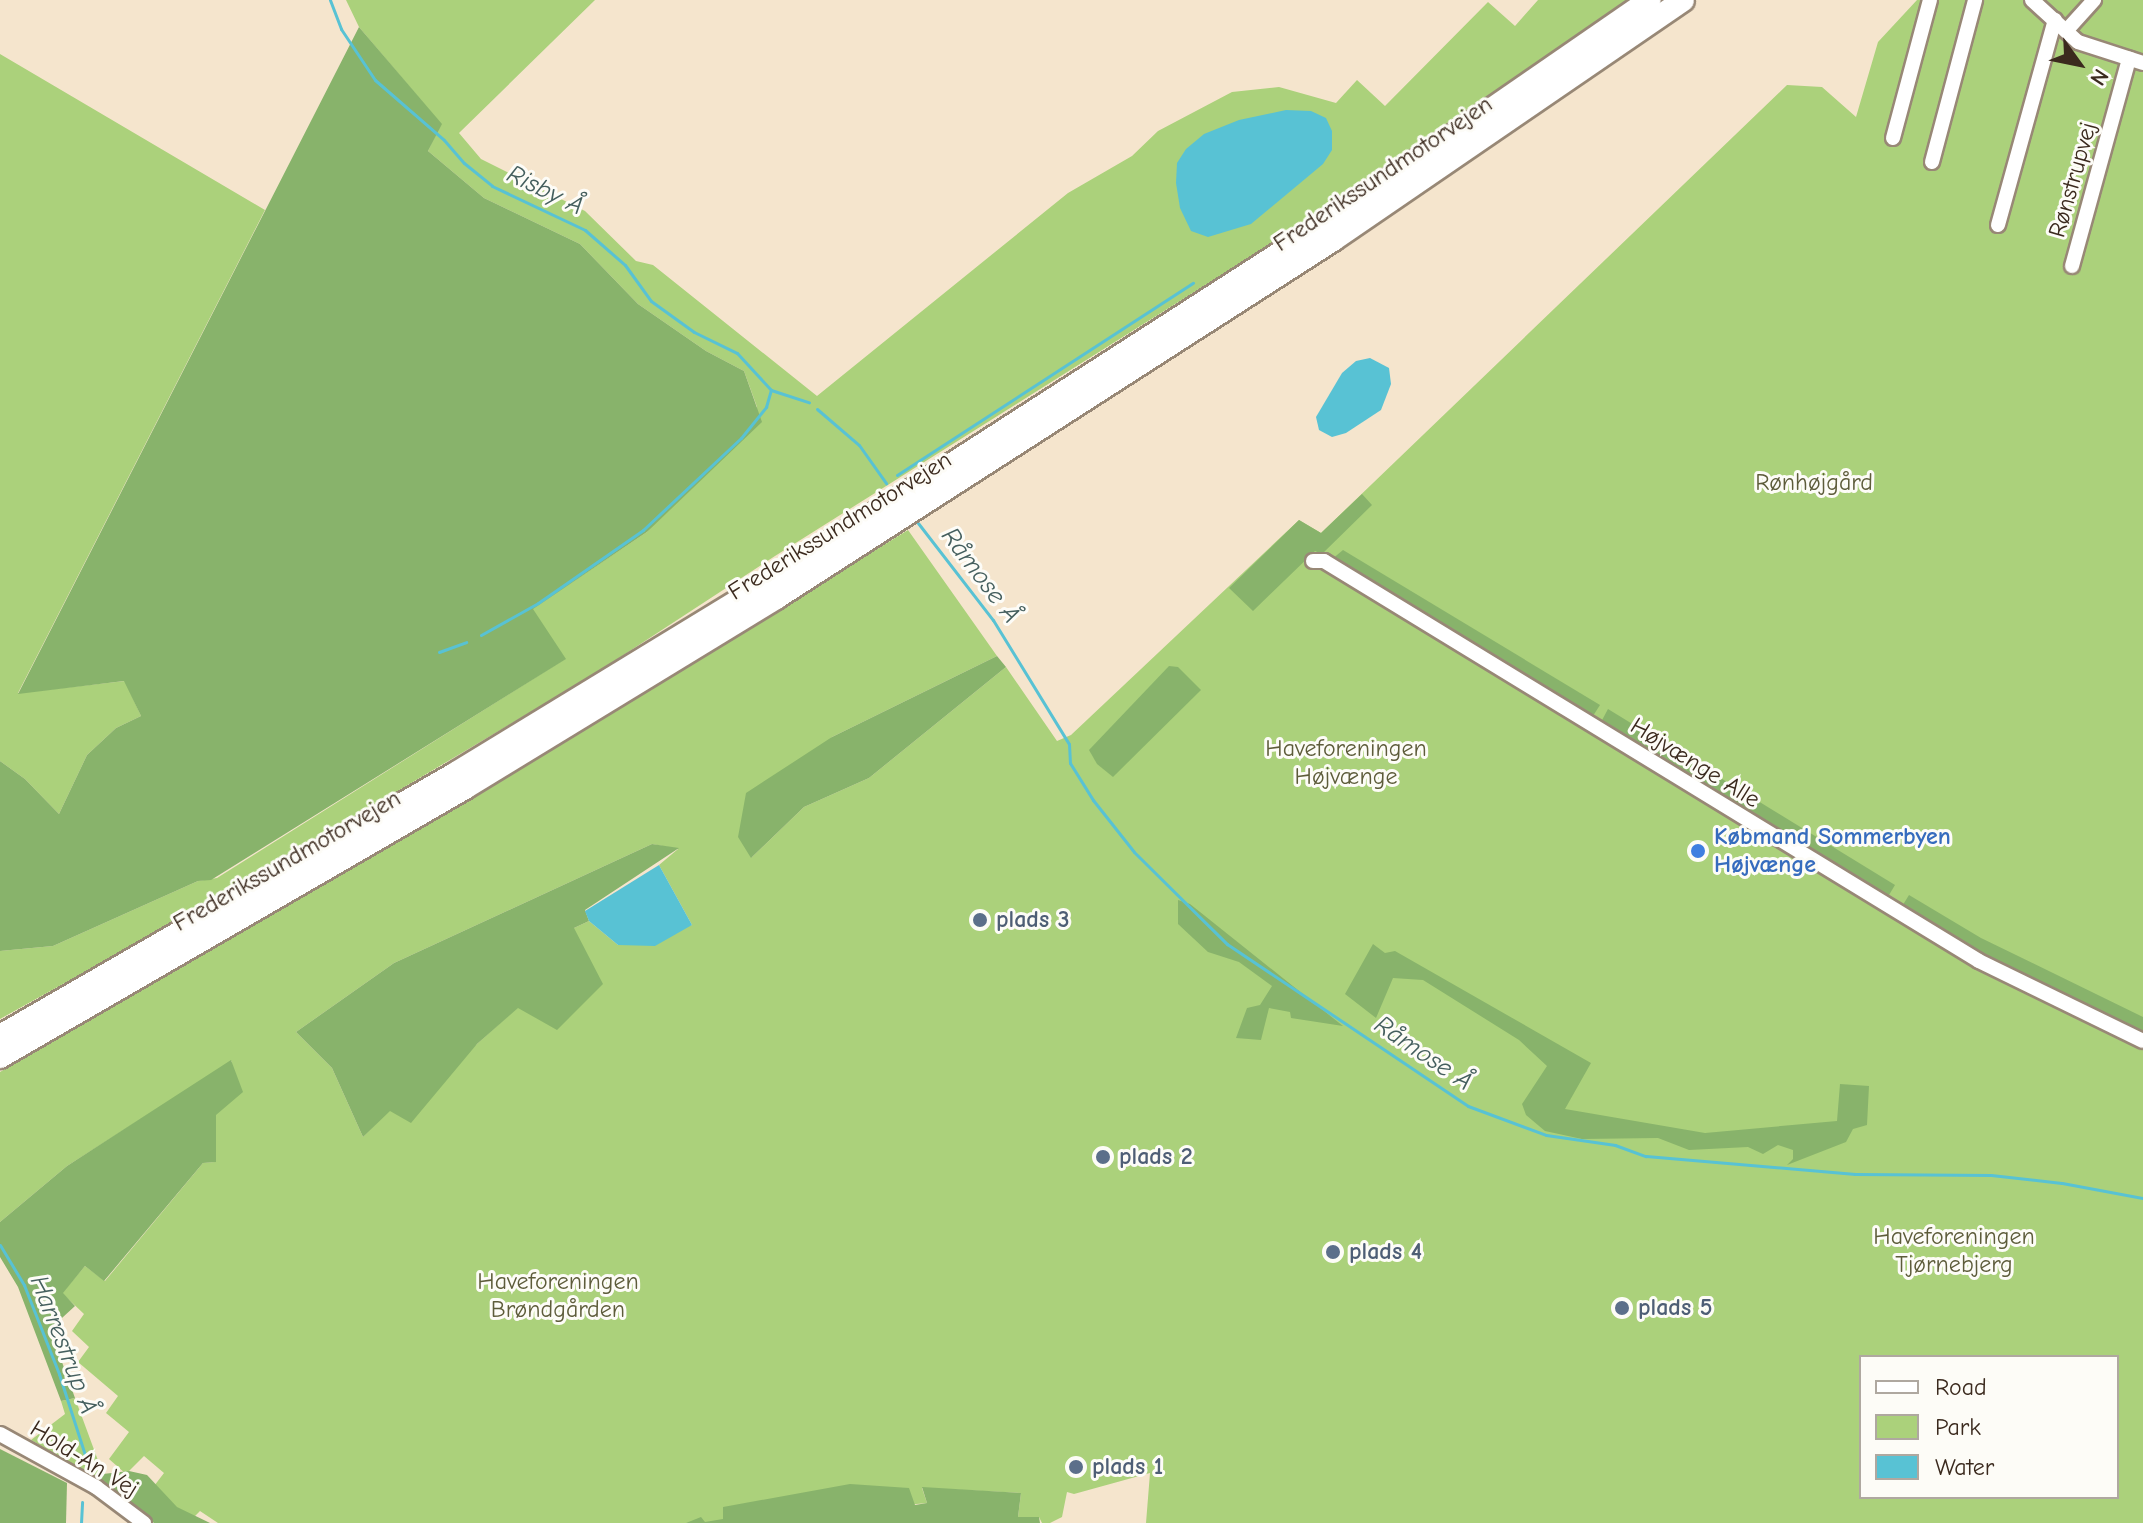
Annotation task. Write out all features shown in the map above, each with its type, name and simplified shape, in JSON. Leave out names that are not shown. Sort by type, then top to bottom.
[{"type":"highway","name":"Frederikssundmotorvejen","points":[[0,1036],[456,773],[767,583],[1310,235],[1650,0]]},
{"type":"highway","name":"Frederikssundmotorvejen","points":[[0,1057],[465,788],[776,598],[1412,188],[1683,0]]},
{"type":"street","points":[[1893,138],[1930,0]]},
{"type":"street","points":[[1932,162],[1975,0]]},
{"type":"street","name":"Rønstrupvej","points":[[2032,0],[2066,31],[2093,49],[2136,61],[2072,266]]},
{"type":"street","points":[[2066,31],[2094,0]]},
{"type":"street","points":[[1998,225],[2055,20]]},
{"type":"street","name":"Højvænge Alle","points":[[1313,561],[1324,561],[1336,568],[1965,953],[2143,1041]]},
{"type":"street","name":"Hold-An Vej","points":[[0,1434],[96,1487],[144,1523]]},
{"type":"green space","points":[[346,0],[595,0],[459,133],[481,159],[585,211],[636,261],[653,265],[817,396],[1068,193],[1132,156],[1158,131],[1232,92],[1279,87],[1336,103],[1357,80],[1385,106],[1488,2],[1515,26],[1538,0],[1631,0],[1388,170],[775,556],[596,673],[223,895],[0,1019],[0,951],[53,946],[198,881],[217,878],[565,659],[532,609],[647,532],[757,407],[744,371],[706,351],[638,304],[580,244],[484,198],[428,151],[441,124],[359,27]]},
{"type":"green space","points":[[1917,0],[2143,0],[2143,1523],[1146,1523],[1150,1473],[1074,1494],[1067,1492],[1062,1517],[1050,1523],[1042,1523],[1039,1517],[1018,1517],[1021,1493],[922,1488],[927,1503],[717,1523],[218,1523],[200,1511],[189,1522],[151,1490],[164,1473],[144,1456],[126,1474],[109,1459],[129,1432],[106,1413],[118,1396],[78,1362],[89,1347],[72,1331],[84,1314],[62,1293],[85,1266],[105,1281],[203,1163],[215,1162],[216,1114],[232,1061],[67,1166],[0,1222],[0,1072],[523,767],[908,530],[997,656],[832,737],[751,858],[804,807],[869,778],[1006,667],[1057,741],[1071,735],[1299,520],[1321,533],[1787,85],[1822,87],[1856,117],[1878,42]],"holes":[[[652,844],[678,849],[659,865],[692,925],[618,945],[589,921],[574,928],[518,1007],[477,1044],[389,1110],[363,1137],[332,1068],[296,1032],[394,963]]]},
{"type":"green space","points":[[359,27],[442,124],[428,151],[484,198],[580,244],[638,304],[706,351],[744,371],[762,422],[647,532],[533,609],[566,659],[211,880],[198,881],[53,946],[0,951],[0,761],[25,779],[59,814],[87,755],[116,728],[141,716],[124,681],[18,694]]},
{"type":"green space","points":[[0,54],[265,210],[18,693],[125,681],[141,716],[116,728],[87,755],[59,814],[25,779],[0,761]]},
{"type":"green space","points":[[1362,494],[1372,505],[1322,554],[1315,551],[1253,611],[1229,588],[1299,520],[1321,533]]},
{"type":"green space","points":[[1343,550],[1600,705],[1591,719],[1331,560]]},
{"type":"green space","points":[[997,656],[1006,667],[869,778],[804,807],[751,858],[738,837],[746,793],[832,737]]},
{"type":"green space","points":[[1169,666],[1178,667],[1201,690],[1113,777],[1097,764],[1089,750]]},
{"type":"green space","points":[[1608,709],[1895,885],[1886,900],[1600,724]]},
{"type":"green space","points":[[652,844],[679,848],[585,910],[589,921],[574,928],[603,984],[557,1030],[518,1008],[477,1044],[411,1123],[390,1111],[363,1137],[332,1068],[296,1032],[394,963]]},
{"type":"green space","points":[[1909,895],[1981,938],[2143,1017],[2143,1035],[1981,957],[1901,908]]},
{"type":"green space","points":[[1178,900],[1190,904],[1343,1026],[1291,1018],[1290,1012],[1269,1008],[1261,1040],[1236,1038],[1247,1008],[1260,1005],[1272,986],[1239,962],[1208,952],[1178,924]]},
{"type":"green space","points":[[1373,944],[1385,953],[1395,951],[1591,1063],[1565,1109],[1705,1133],[1837,1121],[1840,1084],[1869,1086],[1867,1125],[1853,1129],[1846,1142],[1787,1165],[1793,1159],[1793,1150],[1778,1145],[1763,1154],[1748,1147],[1689,1150],[1658,1138],[1582,1139],[1545,1131],[1526,1115],[1522,1104],[1547,1066],[1519,1040],[1423,980],[1393,978],[1376,1018],[1345,994]]},
{"type":"green space","points":[[231,1060],[243,1092],[216,1115],[216,1162],[203,1163],[104,1281],[85,1266],[63,1293],[75,1306],[50,1329],[75,1398],[61,1401],[18,1287],[0,1257],[0,1222],[67,1166]]},
{"type":"green space","points":[[75,1398],[103,1474],[100,1480],[31,1440],[65,1414],[61,1401]]},
{"type":"green space","points":[[0,1449],[67,1483],[66,1523],[0,1523]]},
{"type":"green space","points":[[129,1471],[147,1475],[177,1507],[210,1523],[154,1523],[100,1480],[103,1474]]},
{"type":"green space","points":[[850,1484],[909,1488],[915,1505],[927,1503],[922,1487],[1021,1493],[1018,1517],[1039,1517],[1040,1523],[686,1523],[701,1517],[705,1522],[723,1519],[723,1507]]},
{"type":"water","points":[[1286,110],[1311,111],[1326,118],[1332,131],[1332,150],[1323,164],[1251,224],[1208,237],[1191,231],[1180,208],[1176,183],[1177,163],[1186,149],[1204,134],[1239,120]]},
{"type":"water","points":[[1370,358],[1389,368],[1391,384],[1381,410],[1346,433],[1332,437],[1319,430],[1316,417],[1342,373],[1356,361]]},
{"type":"water","points":[[659,865],[692,925],[655,946],[618,945],[589,921],[585,911]]},
{"type":"waterway","name":"Risby Å","points":[[330,0],[341,29],[375,80],[444,140],[464,163],[492,186],[585,230],[625,265],[651,301],[694,332],[737,353],[771,390]]},
{"type":"waterway","points":[[897,475],[1193,283]]},
{"type":"waterway","name":"Råmose Å","points":[[771,390],[809,402]]},
{"type":"waterway","points":[[481,635],[538,603],[643,530],[741,438],[766,407],[771,390]]},
{"type":"waterway","name":"Råmose Å","points":[[817,409],[859,445],[886,483]]},
{"type":"waterway","name":"Råmose Å","points":[[918,523],[993,620],[1069,744],[1070,763],[1093,800],[1134,852],[1227,944],[1468,1106],[1546,1135],[1615,1145],[1646,1156],[1855,1174],[1991,1175],[2062,1183],[2143,1198]]},
{"type":"waterway","points":[[439,652],[466,642]]},
{"type":"waterway","name":"Harrestrup Å","points":[[0,1245],[24,1285],[59,1374],[87,1461]]},
{"type":"waterway","name":"Harrestrup Å","points":[[81,1523],[82,1502]]},
{"type":"place","name":"Købmand Sommerbyen Højvænge","points":[[1698,851]]},
{"type":"place","name":"plads 3","points":[[980,920]]},
{"type":"place","name":"plads 2","points":[[1103,1157]]},
{"type":"place","name":"plads 4","points":[[1333,1252]]},
{"type":"place","name":"plads 5","points":[[1622,1308]]},
{"type":"place","name":"plads 1","points":[[1076,1467]]},
{"type":"park label","name":"Rønhøjgård","points":[[1814,483]]},
{"type":"park label","name":"Haveforeningen Højvænge","points":[[1346,763]]},
{"type":"park label","name":"Haveforeningen Tjørnebjerg","points":[[1954,1251]]},
{"type":"park label","name":"Haveforeningen Brøndgården","points":[[558,1296]]}]
